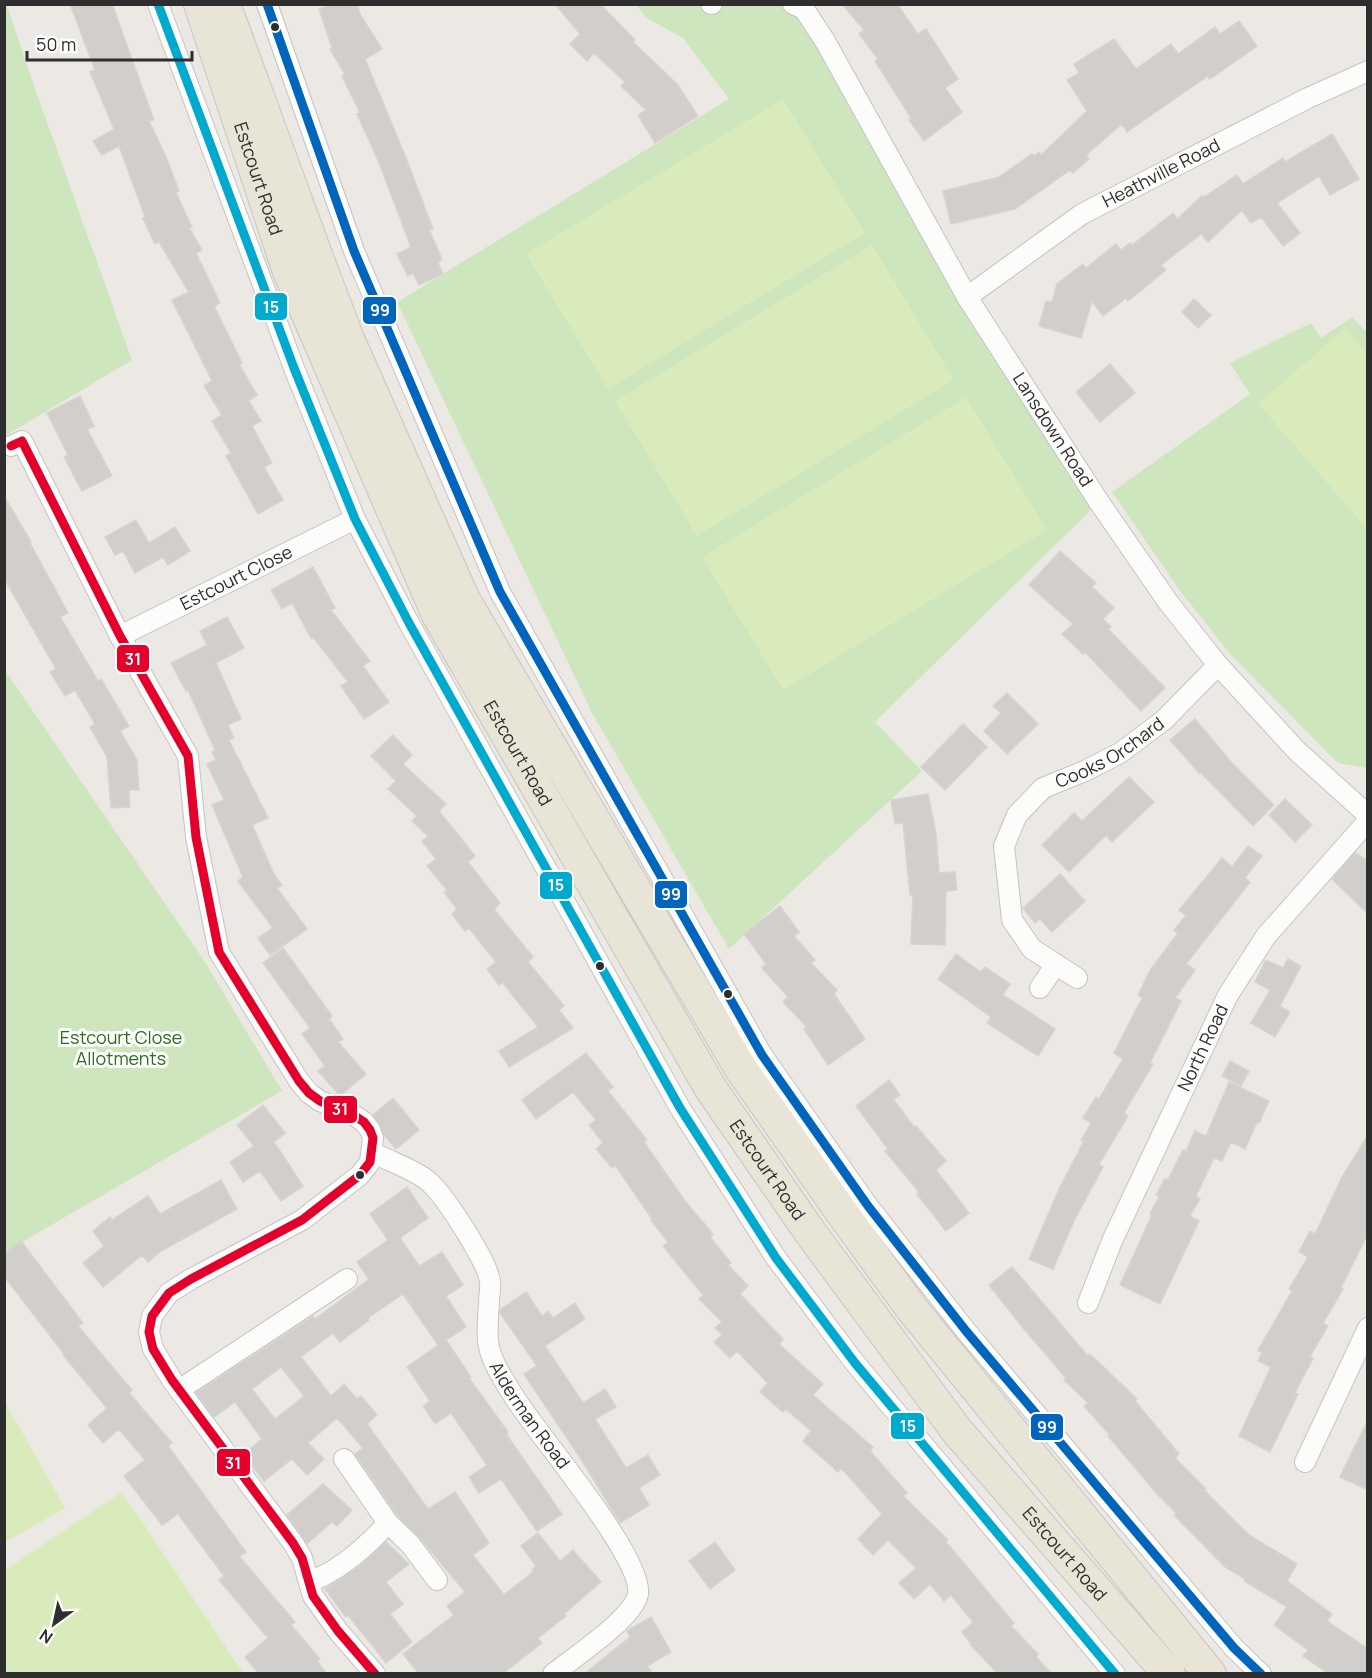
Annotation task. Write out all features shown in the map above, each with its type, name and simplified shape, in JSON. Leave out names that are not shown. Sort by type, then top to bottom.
[{"type":"main road","name":"Estcourt Road","points":[[200,4],[288,269],[323,352],[424,619],[711,1089],[810,1232],[957,1431],[1169,1674]]},
{"type":"main road","name":"Estcourt Road","points":[[224,4],[348,339],[464,600],[741,1069],[857,1213],[912,1309],[1210,1674]]},
{"type":"street","name":"Estcourt Road","points":[[158,4],[294,369],[355,519],[424,619],[680,1108],[776,1258],[886,1401],[1115,1674]]},
{"type":"street","name":"Estcourt Road","points":[[267,4],[354,251],[500,592],[762,1055],[857,1213],[966,1331],[1234,1648],[1261,1674]]},
{"type":"street","name":"Lansdown Road","points":[[794,4],[804,9],[825,41],[967,297],[1099,502],[1168,602],[1218,665],[1297,751],[1368,815]]},
{"type":"street","name":"Heathville Road","points":[[967,297],[1082,214],[1308,98],[1368,71]]},
{"type":"street","points":[[318,260],[354,251]]},
{"type":"street","points":[[294,369],[323,352]]},
{"type":"street","points":[[21,440],[120,636],[188,756],[196,837],[219,952],[299,1081],[320,1101],[352,1114],[364,1122],[373,1138],[370,1162],[360,1176],[302,1220],[169,1293],[152,1316],[150,1332],[153,1349],[179,1390],[293,1543],[302,1558],[313,1596],[322,1611],[375,1674]]},
{"type":"street","name":"Estcourt Close","points":[[120,636],[355,519]]},
{"type":"street","name":"Cooks Orchard","points":[[1077,978],[1032,949],[1012,920],[1004,846],[1017,815],[1043,788],[1085,771],[1120,753],[1164,720],[1218,665]]},
{"type":"street","name":"North Road","points":[[1088,1303],[1112,1241],[1228,995],[1266,936],[1368,821]]},
{"type":"street","points":[[1041,988],[1056,964]]},
{"type":"street","name":"Alderman Road","points":[[372,1152],[429,1182],[441,1194],[483,1261],[490,1281],[486,1340],[490,1355],[529,1419],[573,1475],[615,1538],[635,1576],[638,1592],[633,1606],[607,1633],[553,1674]]},
{"type":"street","points":[[179,1390],[347,1279]]},
{"type":"street","points":[[1305,1462],[1368,1328]]},
{"type":"street","points":[[344,1459],[388,1523],[410,1544],[437,1580]]},
{"type":"street","points":[[309,1582],[326,1576],[360,1550],[388,1523]]},
{"type":"green space","points":[[4,5],[7,5],[132,360],[5,436]]},
{"type":"green space","points":[[637,5],[808,5],[804,9],[1099,502],[875,722],[922,771],[729,949],[592,713],[397,302],[729,99],[683,38],[645,17]]},
{"type":"green space","points":[[783,99],[865,233],[608,389],[526,254]]},
{"type":"green space","points":[[872,245],[954,380],[697,536],[615,401]]},
{"type":"green space","points":[[1352,317],[1368,334],[1367,768],[1338,763],[1231,655],[1181,592],[1112,492],[1250,394],[1230,363],[1311,323],[1321,338]]},
{"type":"green space","points":[[1345,328],[1367,353],[1367,529],[1258,404]]},
{"type":"green space","points":[[966,397],[1047,530],[783,690],[702,557]]},
{"type":"green space","name":"Estcourt Close Allotments","points":[[4,669],[205,962],[282,1091],[5,1252]]},
{"type":"green space","points":[[5,1402],[65,1508],[4,1542]]},
{"type":"green space","points":[[122,1492],[243,1673],[5,1673],[5,1570]]},
{"type":"building","points":[[70,4],[112,4],[154,120],[149,121],[179,191],[176,193],[192,227],[189,228],[202,250],[196,253],[220,303],[214,306],[242,363],[239,364],[257,395],[249,401],[261,421],[252,426],[272,463],[264,467],[283,500],[258,514],[226,456],[231,453],[212,421],[222,415],[204,386],[212,381],[172,300],[189,292],[159,242],[155,244],[143,218],[145,217],[119,146],[102,155],[93,141],[114,129],[90,72],[95,70]]},
{"type":"building","points":[[333,4],[357,4],[360,14],[382,49],[365,59],[406,158],[433,229],[429,230],[442,259],[438,263],[443,274],[419,285],[413,273],[408,276],[397,254],[411,247],[378,160],[357,114],[360,113],[342,76],[345,74],[330,49],[332,48],[319,9]]},
{"type":"building","points":[[555,4],[600,4],[635,40],[633,42],[678,85],[698,116],[655,143],[638,115],[646,110],[621,86],[625,82],[594,53],[587,61],[570,44],[580,34]]},
{"type":"building","points":[[842,4],[897,4],[918,34],[926,29],[958,79],[945,88],[962,112],[924,141],[909,120],[911,118],[875,61],[878,59],[859,34],[864,30]]},
{"type":"building","points":[[1239,21],[1257,46],[1210,79],[1208,76],[1127,132],[1122,124],[1086,155],[1089,159],[1073,173],[1070,170],[1015,209],[951,224],[943,191],[999,177],[1032,154],[1034,156],[1039,152],[1041,155],[1087,111],[1067,80],[1079,73],[1074,64],[1114,39],[1136,69],[1171,44],[1178,54],[1215,27],[1220,34]]},
{"type":"building","points":[[1332,134],[1359,179],[1330,195],[1319,176],[1277,203],[1300,233],[1283,246],[1261,217],[1251,223],[1242,210],[1208,242],[1201,234],[1161,265],[1166,270],[1128,301],[1126,298],[1103,316],[1092,301],[1081,338],[1039,326],[1046,301],[1052,302],[1057,284],[1083,264],[1086,268],[1116,244],[1121,250],[1130,243],[1132,245],[1173,213],[1177,219],[1202,196],[1204,197],[1237,175],[1243,184],[1283,158],[1285,162]]},
{"type":"building","points":[[1194,299],[1211,315],[1198,328],[1182,312]]},
{"type":"building","points":[[1110,364],[1135,393],[1100,422],[1076,392]]},
{"type":"building","points":[[80,396],[94,426],[87,429],[112,476],[82,491],[64,457],[68,455],[47,413]]},
{"type":"building","points":[[4,496],[68,613],[60,617],[98,681],[101,679],[129,726],[120,731],[137,760],[139,790],[129,790],[130,807],[111,808],[107,757],[90,727],[95,724],[75,690],[65,696],[50,672],[56,669],[4,578]]},
{"type":"building","points":[[136,520],[149,543],[175,527],[190,551],[168,565],[163,557],[135,573],[123,551],[115,555],[105,537]]},
{"type":"building","points":[[1060,551],[1096,583],[1092,587],[1114,608],[1103,619],[1111,627],[1108,629],[1165,688],[1141,711],[1085,652],[1083,654],[1062,634],[1073,624],[1029,585]]},
{"type":"building","points":[[313,567],[335,608],[331,610],[370,661],[363,666],[389,702],[364,719],[341,686],[348,682],[313,637],[311,638],[292,603],[282,609],[271,590]]},
{"type":"building","points":[[227,617],[244,648],[216,663],[241,719],[228,725],[234,738],[229,740],[268,818],[252,825],[275,876],[282,885],[277,888],[307,929],[270,955],[258,938],[273,928],[238,881],[243,877],[212,805],[224,800],[207,764],[216,760],[212,752],[215,750],[188,690],[186,691],[171,663],[207,645],[200,631]]},
{"type":"building","points":[[1007,693],[1038,724],[1007,754],[984,731],[1001,713],[993,706]]},
{"type":"building","points":[[1195,719],[1233,764],[1274,805],[1253,826],[1199,773],[1170,740]]},
{"type":"building","points":[[963,724],[987,747],[945,790],[921,767]]},
{"type":"building","points":[[393,735],[412,755],[403,764],[446,804],[439,811],[475,856],[468,862],[500,903],[494,909],[533,957],[528,962],[564,1006],[559,1010],[573,1028],[509,1067],[499,1051],[538,1027],[502,982],[499,985],[487,969],[496,962],[469,928],[465,931],[452,914],[457,909],[444,892],[447,890],[427,866],[436,859],[422,841],[428,836],[412,821],[417,816],[388,789],[396,781],[371,756]]},
{"type":"building","points":[[1129,777],[1154,802],[1112,842],[1106,835],[1069,872],[1042,845],[1074,813],[1082,821]]},
{"type":"building","points":[[928,794],[936,834],[939,873],[955,872],[957,890],[946,891],[945,945],[911,944],[913,894],[910,895],[903,823],[895,824],[891,800]]},
{"type":"building","points":[[1285,799],[1312,825],[1295,842],[1269,815]]},
{"type":"building","points":[[1248,846],[1262,856],[1245,878],[1250,882],[1186,964],[1195,970],[1175,998],[1181,1001],[1150,1063],[1153,1064],[1124,1113],[1128,1116],[1099,1164],[1103,1167],[1075,1219],[1053,1269],[1029,1259],[1060,1187],[1084,1141],[1081,1140],[1091,1123],[1083,1118],[1096,1097],[1099,1099],[1123,1059],[1114,1053],[1142,998],[1138,995],[1151,969],[1178,933],[1174,930],[1186,915],[1179,910],[1222,858],[1232,867]]},
{"type":"building","points":[[1355,853],[1368,861],[1368,914],[1332,879]]},
{"type":"building","points":[[1060,874],[1085,901],[1052,932],[1040,919],[1035,923],[1023,908]]},
{"type":"building","points":[[780,906],[799,932],[794,936],[815,960],[811,963],[837,990],[834,994],[865,1039],[828,1065],[804,1029],[807,1027],[783,1002],[788,997],[762,968],[766,964],[744,934]]},
{"type":"building","points":[[283,948],[332,1016],[329,1019],[343,1039],[338,1042],[366,1074],[340,1096],[318,1071],[325,1066],[302,1034],[310,1028],[263,963]]},
{"type":"building","points":[[956,954],[981,972],[985,967],[1010,984],[1003,995],[1055,1029],[1038,1056],[987,1023],[991,1017],[938,979]]},
{"type":"building","points":[[1288,959],[1301,966],[1280,1006],[1290,1012],[1275,1037],[1251,1023],[1270,990],[1255,982],[1266,960],[1283,968]]},
{"type":"building","points":[[586,1053],[613,1087],[608,1091],[647,1140],[644,1142],[685,1201],[713,1234],[710,1237],[731,1263],[728,1265],[748,1286],[740,1294],[783,1339],[779,1344],[823,1384],[813,1395],[873,1447],[870,1451],[907,1493],[903,1496],[948,1540],[946,1542],[1014,1623],[1011,1626],[1038,1654],[1036,1657],[1052,1674],[998,1674],[962,1632],[973,1622],[951,1595],[944,1601],[930,1584],[914,1599],[899,1583],[916,1568],[888,1540],[873,1555],[858,1539],[882,1514],[841,1468],[838,1472],[803,1441],[811,1431],[786,1409],[783,1412],[760,1392],[768,1383],[737,1351],[730,1358],[714,1342],[722,1335],[715,1328],[722,1322],[699,1299],[703,1295],[663,1246],[668,1242],[615,1165],[612,1168],[596,1149],[603,1143],[589,1125],[596,1120],[573,1092],[536,1119],[522,1100]]},
{"type":"building","points":[[1230,1061],[1249,1071],[1241,1086],[1222,1076]]},
{"type":"building","points":[[889,1080],[900,1095],[893,1099],[914,1127],[916,1126],[946,1161],[936,1170],[969,1213],[946,1231],[917,1194],[919,1192],[885,1151],[888,1149],[856,1106]]},
{"type":"building","points":[[1229,1082],[1269,1101],[1245,1149],[1231,1142],[1222,1161],[1214,1158],[1196,1196],[1200,1199],[1190,1216],[1199,1221],[1160,1304],[1120,1285],[1152,1215],[1150,1214],[1159,1197],[1156,1195],[1165,1179],[1168,1180],[1183,1150],[1186,1151],[1195,1131],[1206,1136]]},
{"type":"building","points":[[393,1098],[419,1130],[396,1149],[384,1135],[373,1115]]},
{"type":"building","points":[[263,1105],[285,1133],[274,1142],[303,1186],[281,1201],[260,1171],[243,1182],[230,1162],[254,1146],[237,1125]]},
{"type":"building","points":[[1368,1135],[1368,1233],[1341,1288],[1343,1289],[1323,1323],[1328,1326],[1310,1356],[1313,1358],[1295,1393],[1298,1394],[1270,1452],[1239,1436],[1271,1367],[1258,1361],[1262,1353],[1258,1350],[1292,1291],[1289,1289],[1308,1257],[1299,1252],[1310,1231],[1315,1234],[1343,1175]]},
{"type":"building","points":[[221,1180],[237,1209],[161,1251],[148,1262],[142,1255],[103,1287],[83,1263],[104,1246],[93,1231],[110,1217],[112,1220],[148,1196],[160,1214]]},
{"type":"building","points":[[407,1187],[428,1218],[400,1238],[419,1266],[442,1252],[463,1285],[446,1296],[466,1327],[446,1340],[471,1377],[469,1378],[508,1432],[506,1434],[562,1514],[537,1531],[501,1479],[479,1493],[469,1477],[487,1465],[451,1413],[435,1424],[423,1406],[430,1401],[407,1367],[438,1345],[403,1294],[368,1318],[369,1320],[340,1342],[333,1333],[301,1357],[331,1396],[344,1384],[357,1399],[361,1396],[377,1415],[367,1424],[428,1509],[455,1492],[489,1543],[473,1555],[504,1595],[534,1571],[532,1570],[536,1566],[521,1546],[538,1533],[560,1561],[573,1550],[601,1582],[564,1614],[566,1616],[538,1638],[542,1643],[502,1674],[419,1674],[403,1654],[454,1615],[447,1606],[465,1592],[419,1537],[397,1515],[355,1454],[363,1448],[337,1418],[308,1443],[324,1459],[307,1475],[292,1459],[264,1481],[243,1455],[262,1439],[235,1402],[214,1417],[196,1393],[313,1316],[315,1319],[369,1279],[357,1262],[388,1240],[370,1214]],"holes":[[[281,1367],[304,1396],[275,1419],[252,1389]]]},
{"type":"building","points":[[21,1241],[83,1323],[78,1326],[132,1390],[129,1393],[172,1443],[168,1446],[246,1552],[239,1556],[295,1622],[291,1625],[320,1659],[317,1661],[327,1674],[259,1674],[245,1657],[268,1638],[219,1580],[224,1576],[178,1514],[162,1525],[124,1476],[145,1460],[119,1429],[103,1443],[88,1425],[107,1408],[63,1355],[4,1276],[4,1254]]},
{"type":"building","points":[[1012,1267],[1088,1356],[1090,1354],[1137,1399],[1135,1401],[1179,1454],[1175,1458],[1206,1489],[1204,1490],[1249,1535],[1297,1564],[1287,1581],[1332,1614],[1327,1621],[1368,1649],[1368,1674],[1329,1674],[1303,1656],[1308,1650],[1274,1625],[1287,1607],[1225,1567],[1174,1515],[1176,1513],[1158,1495],[1084,1406],[1088,1403],[1064,1380],[1066,1378],[989,1285]]},
{"type":"building","points":[[526,1292],[542,1316],[548,1311],[553,1318],[575,1303],[585,1319],[545,1346],[583,1403],[605,1389],[616,1407],[595,1419],[626,1468],[648,1455],[660,1475],[639,1488],[649,1505],[620,1523],[581,1459],[524,1374],[537,1366],[500,1313],[501,1309]]},
{"type":"building","points":[[1368,1420],[1368,1490],[1340,1477]]},
{"type":"building","points":[[323,1484],[352,1510],[337,1526],[332,1522],[307,1544],[287,1515]]},
{"type":"building","points":[[386,1542],[409,1564],[386,1582],[403,1604],[390,1614],[412,1642],[386,1663],[325,1589],[359,1567]]},
{"type":"building","points":[[715,1542],[735,1570],[710,1589],[689,1561]]},
{"type":"building","points":[[651,1617],[671,1652],[647,1666],[653,1674],[584,1674],[630,1637],[627,1631]]},
{"type":"transit line","name":"15","points":[[158,4],[294,368],[355,519],[409,623],[680,1108],[776,1258],[855,1363],[1115,1674]]},
{"type":"transit line","name":"99","points":[[267,4],[354,251],[500,592],[762,1055],[868,1206],[966,1331],[1234,1648],[1261,1674]]},
{"type":"transit line","name":"31","points":[[11,446],[22,441],[120,636],[188,756],[196,837],[219,952],[299,1081],[320,1101],[352,1114],[364,1122],[373,1138],[370,1162],[360,1175],[302,1220],[169,1293],[152,1316],[149,1332],[153,1349],[172,1380],[293,1543],[302,1558],[313,1596],[338,1631],[375,1674]]}]
